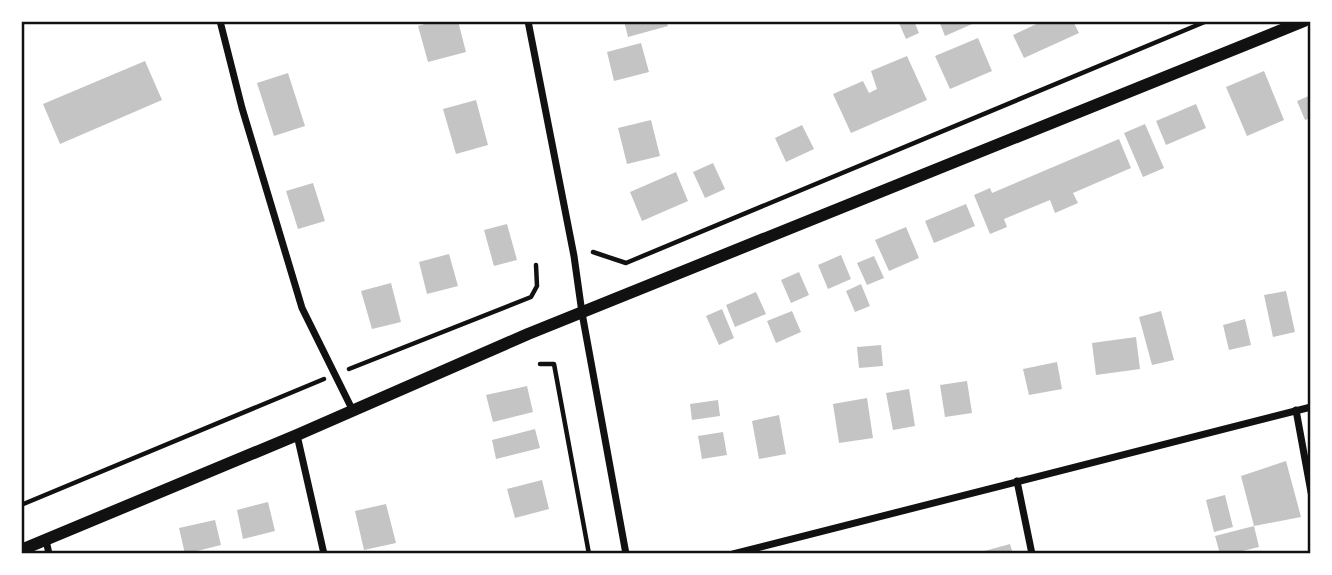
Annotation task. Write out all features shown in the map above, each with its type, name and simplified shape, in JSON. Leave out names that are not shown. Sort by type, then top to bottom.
[{"type":"street","points":[[220,21],[242,108],[302,308],[353,411]]},
{"type":"street","points":[[528,21],[574,256],[626,554]]},
{"type":"street","points":[[21,550],[582,313],[1304,21]]},
{"type":"street","points":[[733,554],[1311,407]]},
{"type":"street","points":[[1296,410],[1311,492]]},
{"type":"street","points":[[297,435],[324,554]]},
{"type":"street","points":[[1017,481],[1032,554]]},
{"type":"street","points":[[46,540],[48,554]]},
{"type":"path","points":[[593,252],[626,262],[1206,21]]},
{"type":"path","points":[[21,505],[531,297],[537,286],[536,265]]},
{"type":"path","points":[[540,364],[554,364],[589,554]]},
{"type":"building","points":[[435,21],[458,21],[466,52],[428,62],[418,26]]},
{"type":"building","points":[[624,21],[666,21],[668,26],[628,37]]},
{"type":"building","points":[[914,21],[919,33],[906,39],[899,23]]},
{"type":"building","points":[[939,21],[979,21],[945,36]]},
{"type":"building","points":[[1043,21],[1073,21],[1079,33],[1024,58],[1013,35]]},
{"type":"building","points":[[978,38],[992,71],[950,89],[935,56]]},
{"type":"building","points":[[641,43],[649,72],[614,81],[607,52]]},
{"type":"building","points":[[907,56],[927,100],[851,133],[833,94],[863,81],[869,93],[877,89],[871,71]]},
{"type":"building","points":[[145,61],[162,100],[60,144],[43,104]]},
{"type":"building","points":[[1264,71],[1284,120],[1247,136],[1226,87]]},
{"type":"building","points":[[288,73],[305,126],[274,136],[257,83]]},
{"type":"building","points":[[1311,95],[1311,118],[1305,120],[1297,101]]},
{"type":"building","points":[[476,100],[488,145],[456,154],[443,109]]},
{"type":"building","points":[[1196,104],[1206,128],[1166,145],[1156,121]]},
{"type":"building","points":[[651,120],[660,156],[627,164],[618,128]]},
{"type":"building","points":[[1145,124],[1164,168],[1143,177],[1124,133]]},
{"type":"building","points":[[802,125],[814,149],[786,162],[775,138]]},
{"type":"building","points":[[1119,139],[1131,168],[1073,193],[1078,203],[1055,213],[1050,200],[1004,219],[1007,227],[990,234],[974,195],[990,188],[992,193]]},
{"type":"building","points":[[713,163],[725,189],[705,198],[693,172]]},
{"type":"building","points":[[676,172],[688,201],[642,221],[630,192]]},
{"type":"building","points":[[313,183],[325,221],[298,229],[286,191]]},
{"type":"building","points":[[966,204],[975,226],[934,243],[925,221]]},
{"type":"building","points":[[507,224],[517,260],[494,266],[484,230]]},
{"type":"building","points":[[906,227],[919,258],[889,271],[875,240]]},
{"type":"building","points":[[449,254],[458,286],[427,294],[419,262]]},
{"type":"building","points":[[841,255],[851,279],[828,289],[818,265]]},
{"type":"building","points":[[874,256],[884,278],[867,285],[857,263]]},
{"type":"building","points":[[799,272],[809,295],[791,303],[781,280]]},
{"type":"building","points":[[391,283],[401,322],[372,329],[361,291]]},
{"type":"building","points":[[861,284],[870,306],[855,312],[846,291]]},
{"type":"building","points":[[1286,291],[1295,332],[1273,337],[1264,295]]},
{"type":"building","points":[[756,292],[766,314],[735,327],[726,305]]},
{"type":"building","points":[[722,309],[734,338],[719,345],[706,316]]},
{"type":"building","points":[[792,311],[801,332],[776,343],[767,321]]},
{"type":"building","points":[[1161,311],[1174,360],[1152,365],[1139,317]]},
{"type":"building","points":[[1245,319],[1251,345],[1229,350],[1223,325]]},
{"type":"building","points":[[1136,337],[1140,369],[1096,375],[1092,343]]},
{"type":"building","points":[[881,345],[883,366],[859,368],[857,347]]},
{"type":"building","points":[[1057,362],[1062,389],[1029,395],[1023,369]]},
{"type":"building","points":[[967,381],[972,413],[945,417],[940,385]]},
{"type":"building","points":[[527,386],[533,412],[493,422],[486,395]]},
{"type":"building","points":[[909,389],[915,426],[893,430],[886,393]]},
{"type":"building","points":[[867,398],[873,438],[839,443],[833,404]]},
{"type":"building","points":[[718,400],[720,416],[692,420],[690,404]]},
{"type":"building","points":[[779,415],[786,454],[759,459],[752,421]]},
{"type":"building","points":[[535,429],[540,448],[496,459],[492,440]]},
{"type":"building","points":[[723,432],[727,455],[702,459],[698,436]]},
{"type":"building","points":[[1286,461],[1301,517],[1254,526],[1241,476]]},
{"type":"building","points":[[542,480],[549,509],[515,518],[507,489]]},
{"type":"building","points":[[1225,495],[1233,527],[1214,532],[1206,500]]},
{"type":"building","points":[[268,502],[275,531],[243,539],[237,510]]},
{"type":"building","points":[[386,504],[396,543],[364,550],[355,511]]},
{"type":"building","points":[[215,520],[221,545],[185,554],[179,528]]},
{"type":"building","points":[[1254,526],[1259,547],[1220,554],[1215,536]]},
{"type":"building","points":[[1010,544],[1013,554],[977,553]]}]
